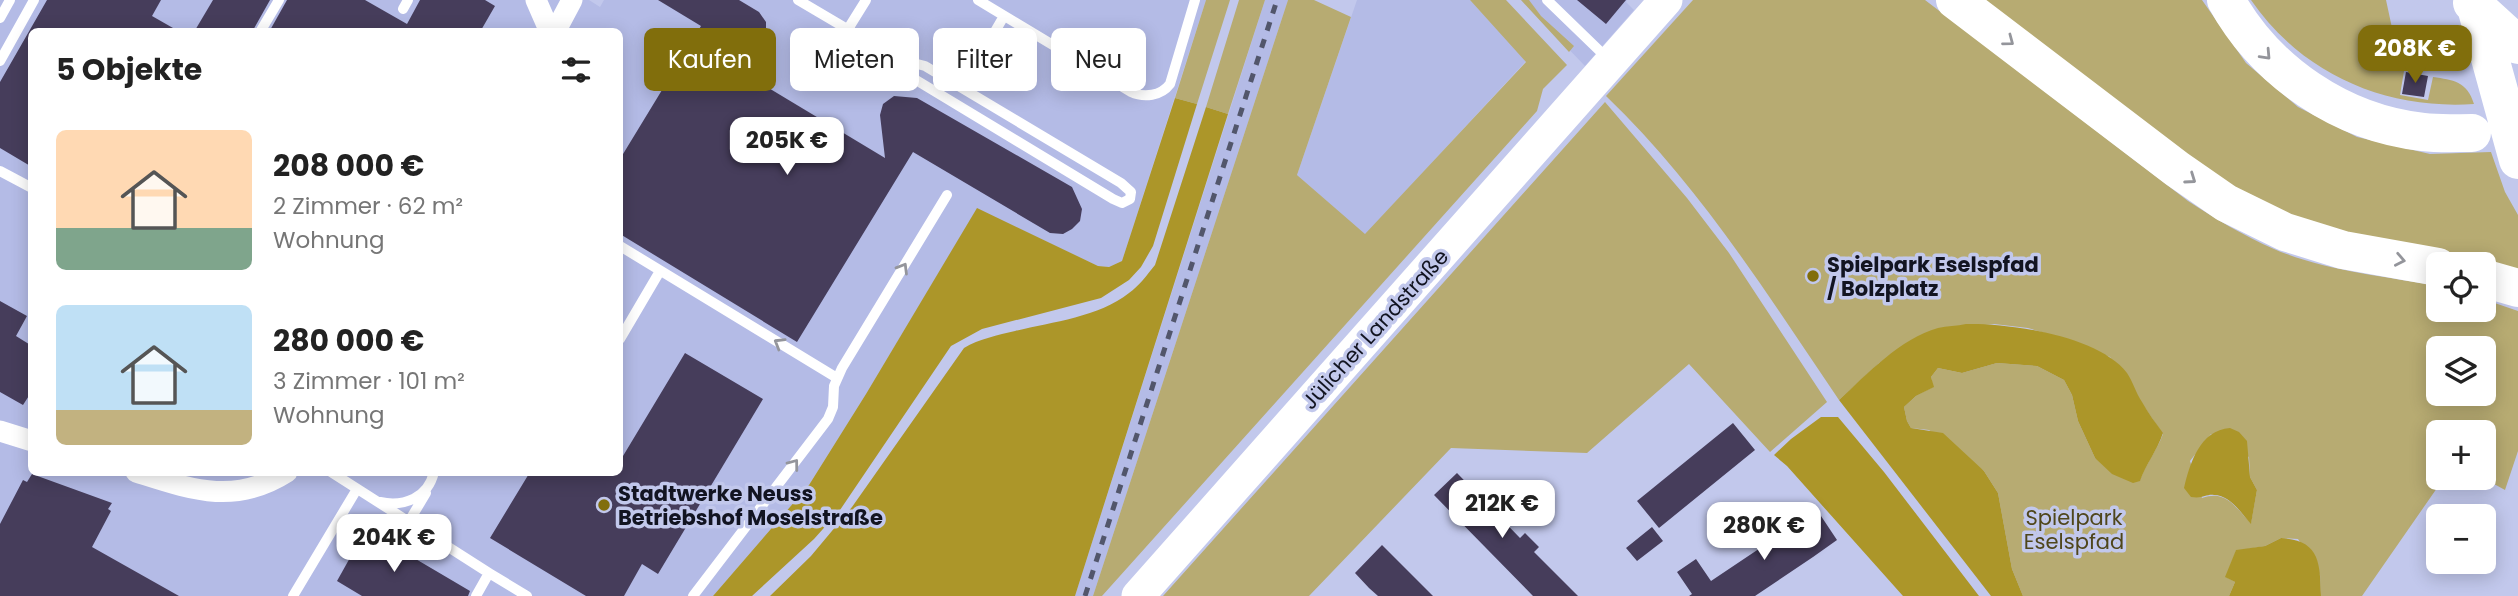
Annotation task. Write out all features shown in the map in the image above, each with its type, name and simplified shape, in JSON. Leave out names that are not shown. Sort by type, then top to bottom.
[{"type":"highway","points":[[1955,0],[2177,169],[2226,203],[2285,232],[2343,250],[2426,266]]},
{"type":"highway","points":[[2226,0],[2249,37],[2275,65],[2307,89],[2344,110],[2381,123],[2423,132],[2472,133]]},
{"type":"highway","points":[[2467,0],[2518,45]]},
{"type":"highway","points":[[2474,0],[2518,159]]},
{"type":"highway","points":[[2496,282],[2518,288]]},
{"type":"main road","name":"Jülicher Landstraße","points":[[1138,596],[1667,0]]},
{"type":"street","points":[[536,0],[550,28]]},
{"type":"street","points":[[554,28],[572,0]]},
{"type":"street","points":[[0,431],[28,440]]},
{"type":"street","points":[[149,476],[183,487],[223,493],[258,487],[279,476]]},
{"type":"lane","points":[[0,18],[10,0]]},
{"type":"lane","points":[[0,61],[34,0]]},
{"type":"lane","points":[[262,28],[279,0]]},
{"type":"lane","points":[[798,0],[846,28]]},
{"type":"lane","points":[[849,28],[866,0]]},
{"type":"lane","points":[[978,0],[1131,92],[1142,95],[1163,91],[1170,84],[1195,0]]},
{"type":"lane","points":[[1547,0],[1595,50],[1612,63]]},
{"type":"lane","points":[[997,28],[1004,16]]},
{"type":"lane","points":[[934,91],[1113,199],[1122,203],[1130,199],[1131,192],[1122,183],[967,91]]},
{"type":"lane","points":[[0,171],[28,186]]},
{"type":"lane","points":[[693,596],[828,419],[833,407],[837,378],[947,195]]},
{"type":"lane","points":[[623,248],[837,378]]},
{"type":"lane","points":[[623,334],[660,271]]},
{"type":"lane","points":[[337,476],[527,596]]},
{"type":"lane","points":[[408,523],[434,476]]},
{"type":"lane","points":[[376,501],[392,504],[406,502],[418,497],[429,487]]},
{"type":"lane","points":[[293,596],[357,489]]},
{"type":"lane","points":[[476,596],[489,573]]},
{"type":"shaded area","points":[[0,0],[589,0],[600,7],[604,0],[1206,0],[1122,261],[1109,267],[1098,266],[977,209],[809,485],[713,596],[0,596]]},
{"type":"shaded area","points":[[1265,0],[1288,0],[1093,596],[1075,596]]},
{"type":"shaded area","points":[[1357,0],[1470,0],[1526,61],[1365,235],[1297,175]]},
{"type":"shaded area","points":[[1521,0],[1627,0],[1634,10],[1585,66]]},
{"type":"shaded area","points":[[1175,98],[1197,104],[1153,246],[1141,267],[1129,280],[1101,298],[982,329],[951,346],[840,510],[814,539],[752,596],[713,596],[809,485],[977,208],[1098,266],[1109,267],[1122,261]]},
{"type":"shaded area","points":[[1206,107],[1228,114],[1075,596],[770,596],[811,556],[852,507],[964,348],[989,338],[1075,318],[1104,308],[1129,293],[1143,280],[1155,265]]},
{"type":"shaded area","points":[[1966,324],[2029,329],[2075,341],[2096,350],[2114,360],[2127,373],[2144,406],[2163,433],[2140,481],[2133,483],[2112,474],[2095,458],[2078,421],[2072,395],[2064,380],[2037,366],[1997,363],[1962,373],[1938,368],[1931,377],[1934,387],[1916,396],[1904,407],[1911,428],[1943,433],[1984,471],[1998,493],[2012,569],[2023,596],[1991,596],[1839,400],[1885,358],[1911,340],[1938,328]]},
{"type":"shaded area","points":[[1821,417],[1838,417],[1884,472],[1979,596],[1903,596],[1787,466],[1774,455]]},
{"type":"shaded area","points":[[2230,428],[2239,432],[2247,441],[2250,477],[2257,490],[2251,524],[2235,505],[2225,498],[2211,495],[2191,497],[2184,488],[2189,468],[2204,441],[2220,430]]},
{"type":"shaded area","points":[[2281,538],[2304,543],[2311,549],[2320,573],[2321,596],[2229,596],[2235,582],[2225,577],[2236,550],[2265,546]]},
{"type":"green space","points":[[1206,0],[1230,0],[1197,104],[1175,98]]},
{"type":"green space","points":[[1239,0],[1265,0],[1228,114],[1206,107]]},
{"type":"green space","points":[[1288,0],[1314,0],[1351,17],[1297,175],[1365,234],[1526,62],[1470,0],[1506,0],[1567,65],[1543,89],[1537,111],[1102,596],[1093,596]]},
{"type":"green space","points":[[1521,0],[1529,0],[1541,16],[1574,46],[1569,52]]},
{"type":"green space","name":"Spielpark Eselspfad","points":[[1693,0],[1925,0],[2188,201],[2252,239],[2314,263],[2426,284],[2426,322],[2496,322],[2496,303],[2518,311],[2518,451],[2505,490],[2496,485],[2496,420],[2426,420],[2426,490],[2436,490],[2362,596],[2321,596],[2320,575],[2298,539],[2281,538],[2265,546],[2236,551],[2226,577],[2235,582],[2229,596],[2023,596],[2012,569],[1998,493],[1984,471],[1929,430],[1911,428],[1904,407],[1916,396],[1933,387],[1931,377],[1938,368],[1962,373],[1997,363],[2037,366],[2064,380],[2072,395],[2078,421],[2095,458],[2140,480],[2163,434],[2110,357],[2028,328],[1994,324],[1937,329],[1879,363],[1839,400],[1702,203],[1640,130],[1606,96]],"holes":[[[2211,434],[2249,457],[2250,477],[2257,490],[2251,523],[2224,498],[2202,498],[2190,461]]]},
{"type":"green space","points":[[1973,0],[2202,0],[2246,63],[2298,107],[2357,137],[2430,154],[2491,152],[2505,192],[2518,215],[2518,280],[2496,270],[2496,252],[2426,252],[2426,257],[2347,242],[2248,205]]},
{"type":"green space","points":[[2251,0],[2386,0],[2400,65],[2404,71],[2400,95],[2428,100],[2433,77],[2463,86],[2474,104],[2409,101],[2348,82],[2295,48]]},
{"type":"green space","points":[[1605,102],[1687,198],[1729,253],[1827,402],[1770,452],[1689,364],[1587,453],[1451,448],[1309,596],[1163,596]]},
{"type":"building","points":[[47,0],[161,0],[152,16],[173,28],[31,28]]},
{"type":"building","points":[[213,0],[270,0],[254,28],[196,28]]},
{"type":"building","points":[[287,0],[365,0],[407,24],[420,0],[485,0],[495,6],[482,28],[271,28]]},
{"type":"building","points":[[658,0],[739,0],[759,12],[766,22],[766,28],[700,28],[701,26]]},
{"type":"building","points":[[1577,0],[1626,0],[1606,24]]},
{"type":"building","points":[[28,33],[28,165],[0,148],[0,82]]},
{"type":"building","points":[[2406,72],[2428,76],[2424,97],[2402,94]]},
{"type":"building","points":[[661,91],[774,91],[885,158],[880,115],[883,104],[894,96],[917,98],[1072,187],[1082,209],[1080,221],[1072,229],[1063,234],[1050,233],[913,152],[797,342],[623,236],[623,154]]},
{"type":"building","points":[[0,301],[27,316],[16,336],[28,344],[28,397],[23,405],[0,392]]},
{"type":"building","name":"Stadtwerke Neuss Betriebshof Moselstraße","points":[[685,353],[763,399],[658,574],[642,564],[624,596],[586,596],[490,538],[528,476],[623,476],[623,456]]},
{"type":"building","points":[[1733,423],[1755,450],[1659,528],[1637,501]]},
{"type":"building","points":[[1457,473],[1520,538],[1525,533],[1539,547],[1534,552],[1578,596],[1533,596],[1434,495]]},
{"type":"building","points":[[31,476],[38,476],[112,503],[108,509],[111,511],[92,547],[179,596],[0,596],[0,524],[23,480],[27,482]]},
{"type":"building","points":[[1817,510],[1837,540],[1755,596],[1689,596],[1692,594],[1677,572],[1696,559],[1711,581]]},
{"type":"building","points":[[1652,527],[1663,541],[1637,561],[1626,548]]},
{"type":"building","points":[[375,535],[470,591],[468,596],[362,596],[337,581],[356,547],[364,552]]},
{"type":"building","points":[[1382,545],[1433,596],[1378,596],[1369,588],[1355,573]]},
{"type":"railway","points":[[1085,596],[1277,0]]},
{"type":"place","name":"Spielpark Eselspfad / Bolzplatz","points":[[1813,276]]},
{"type":"place","name":"Stadtwerke Neuss Betriebshof Moselstraße","points":[[604,505]]}]
